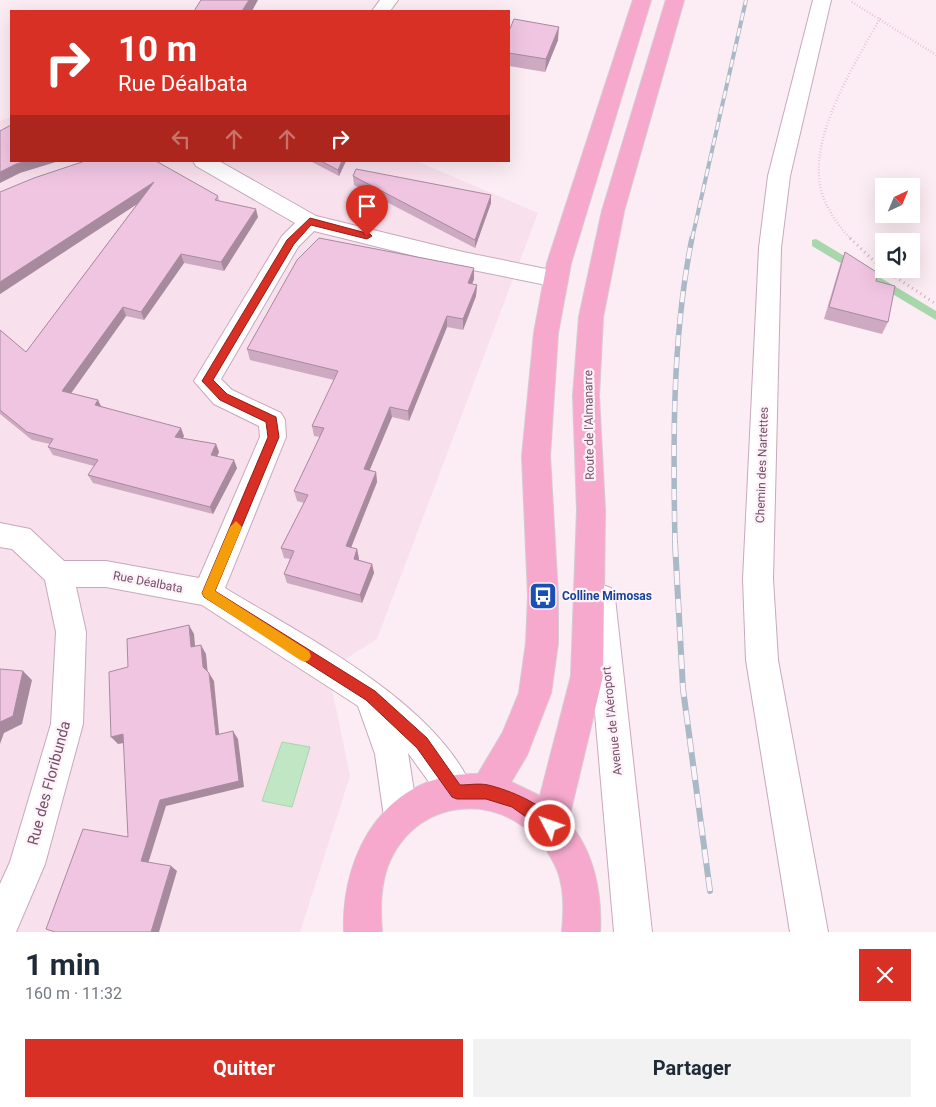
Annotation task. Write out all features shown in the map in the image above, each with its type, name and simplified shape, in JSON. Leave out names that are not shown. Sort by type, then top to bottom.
[{"type":"main road","points":[[472,792],[514,743],[535,693],[542,644],[543,596],[536,456],[546,334],[559,263],[642,0]]},
{"type":"main road","name":"Route de l'Almanarre","points":[[550,826],[587,676],[591,510],[586,396],[591,317],[614,211],[675,0]]},
{"type":"main road","points":[[351,932],[366,873],[380,843],[401,817],[427,800],[472,792],[527,807],[550,826],[566,848],[577,874],[582,902],[581,932]]},
{"type":"main road","points":[[363,932],[360,910],[366,873]]},
{"type":"street","name":"Chemin des Nartettes","points":[[809,932],[762,660],[758,579],[770,248],[779,176],[822,0]]},
{"type":"street","points":[[205,162],[310,222],[463,260],[556,279]]},
{"type":"street","points":[[208,593],[273,437],[272,420],[223,397],[207,381],[290,242],[310,222]]},
{"type":"street","name":"Avenue de l'Aéroport","points":[[591,510],[633,932]]},
{"type":"street","points":[[0,535],[20,538],[58,574]]},
{"type":"street","name":"Rue Déalbata","points":[[58,574],[106,574],[208,593],[371,696],[472,792]]},
{"type":"street","name":"Rue des Floribunda","points":[[0,927],[27,864],[67,724],[72,632],[58,574]]},
{"type":"street","points":[[371,696],[392,754],[401,817]]},
{"type":"path","points":[[848,0],[880,18],[936,55]]},
{"type":"path","points":[[880,18],[843,86],[827,130],[819,170],[822,188],[828,207],[842,230],[871,261],[936,304]]},
{"type":"shaded area","points":[[10,117],[10,162],[418,162],[538,213],[377,639],[328,670],[350,776],[300,932],[0,932],[0,121]]},
{"type":"shaded area","points":[[282,742],[310,747],[292,807],[262,801]]},
{"type":"building","points":[[201,0],[249,0],[243,10],[195,10]]},
{"type":"building","points":[[514,19],[559,27],[546,59],[510,53],[510,29]]},
{"type":"building","points":[[10,126],[10,162],[23,162],[0,172],[0,131]]},
{"type":"building","points":[[82,162],[158,162],[218,196],[215,200],[256,209],[221,262],[181,254],[141,312],[123,307],[62,391],[98,400],[95,405],[181,428],[175,437],[216,444],[211,455],[234,460],[210,507],[88,475],[98,460],[48,447],[53,439],[27,432],[0,410],[0,330],[26,352],[154,182],[0,282],[0,192]]},
{"type":"building","points":[[323,162],[342,162],[338,170]]},
{"type":"building","points":[[356,169],[491,195],[475,240],[353,176]]},
{"type":"building","points":[[319,238],[474,268],[468,283],[477,285],[463,319],[447,316],[408,411],[390,407],[364,469],[376,472],[346,546],[357,549],[354,559],[372,564],[360,595],[284,574],[294,551],[281,548],[308,495],[294,491],[324,428],[312,426],[338,371],[247,349],[297,260]]},
{"type":"building","points":[[845,252],[875,271],[876,281],[895,286],[888,322],[829,307]]},
{"type":"building","points":[[189,625],[191,647],[201,645],[203,667],[209,673],[216,735],[233,731],[239,781],[160,800],[141,861],[171,866],[151,932],[55,932],[46,929],[83,829],[128,837],[123,734],[111,737],[109,672],[128,667],[127,639]]},
{"type":"building","points":[[0,669],[23,671],[13,716],[0,722]]},
{"type":"waterway","points":[[816,243],[936,316]]},
{"type":"railway","points":[[692,239],[746,0]]},
{"type":"railway","points":[[675,544],[674,429],[677,352],[685,276],[692,238]]},
{"type":"railway","points":[[675,543],[683,689],[710,891]]},
{"type":"slow traffic","points":[[236,527],[208,593],[305,656]]},
{"type":"place","name":"Colline Mimosas","points":[[543,596]]},
{"type":"route","points":[[367,236],[310,222],[290,242],[207,381],[223,397],[272,420],[273,437],[208,593],[371,696],[422,743],[457,792],[486,792],[514,800],[527,807],[550,826]]}]
